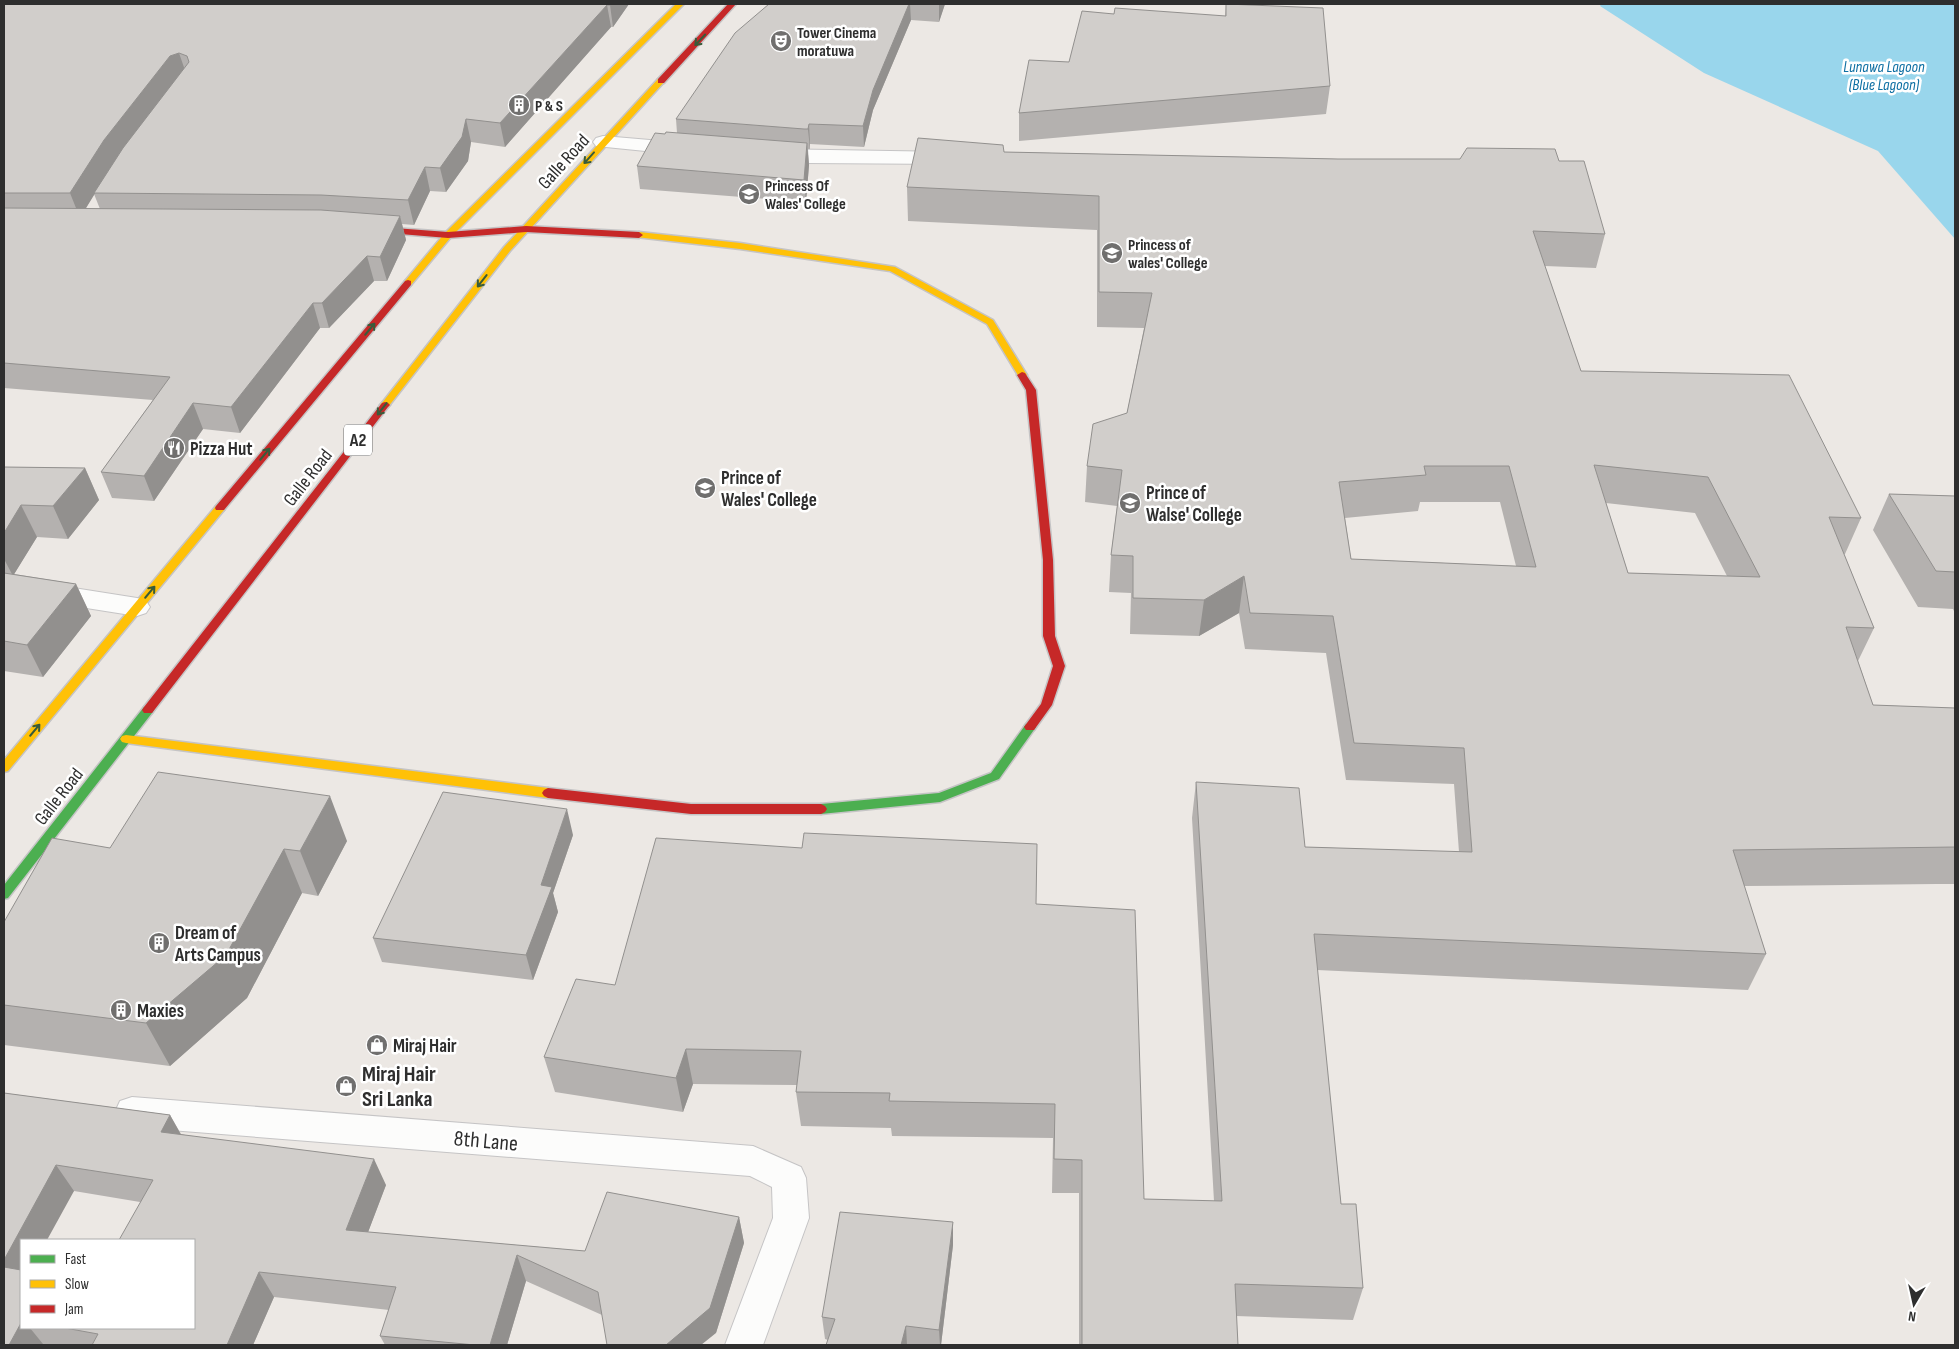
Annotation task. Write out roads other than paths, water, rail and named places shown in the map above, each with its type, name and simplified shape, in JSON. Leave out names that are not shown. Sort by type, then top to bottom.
[{"type":"main road","name":"Galle Road","points":[[4,768],[448,235],[680,4]]},
{"type":"main road","name":"Galle Road","points":[[4,894],[507,249],[603,142],[732,4]]},
{"type":"main road","points":[[126,738],[624,803],[690,809],[824,809],[940,797],[995,776],[1046,705],[1059,666],[1049,636],[1048,560],[1031,390],[990,322],[892,269],[740,246],[632,234],[526,229],[448,235],[356,228]]},
{"type":"street","points":[[603,142],[699,150]]},
{"type":"street","points":[[747,153],[805,158],[969,158]]},
{"type":"street","points":[[4,586],[137,607]]},
{"type":"street","name":"8th Lane","points":[[102,1110],[753,1161],[789,1178],[792,1218],[744,1345]]},
{"type":"water","name":"Lunawa Lagoon (Blue Lagoon)","points":[[1601,4],[1955,4],[1955,239],[1878,151],[1704,73],[1600,6]]},
{"type":"place","name":"Tower Cinema moratuwa","points":[[781,41]]},
{"type":"place","name":"P & S","points":[[519,105]]},
{"type":"place","name":"Princess Of Wales' College","points":[[749,194]]},
{"type":"place","name":"Princess of wales' College","points":[[1112,253]]},
{"type":"place","name":"Pizza Hut","points":[[174,448]]},
{"type":"place","name":"Prince of Wales' College","points":[[705,488]]},
{"type":"place","name":"Prince of Walse' College","points":[[1130,503]]},
{"type":"place","name":"Dream of Arts Campus","points":[[159,943]]},
{"type":"place","name":"Maxies","points":[[121,1010]]},
{"type":"place","name":"Miraj Hair","points":[[377,1045]]},
{"type":"place","name":"Miraj Hair Sri Lanka","points":[[346,1086]]}]
